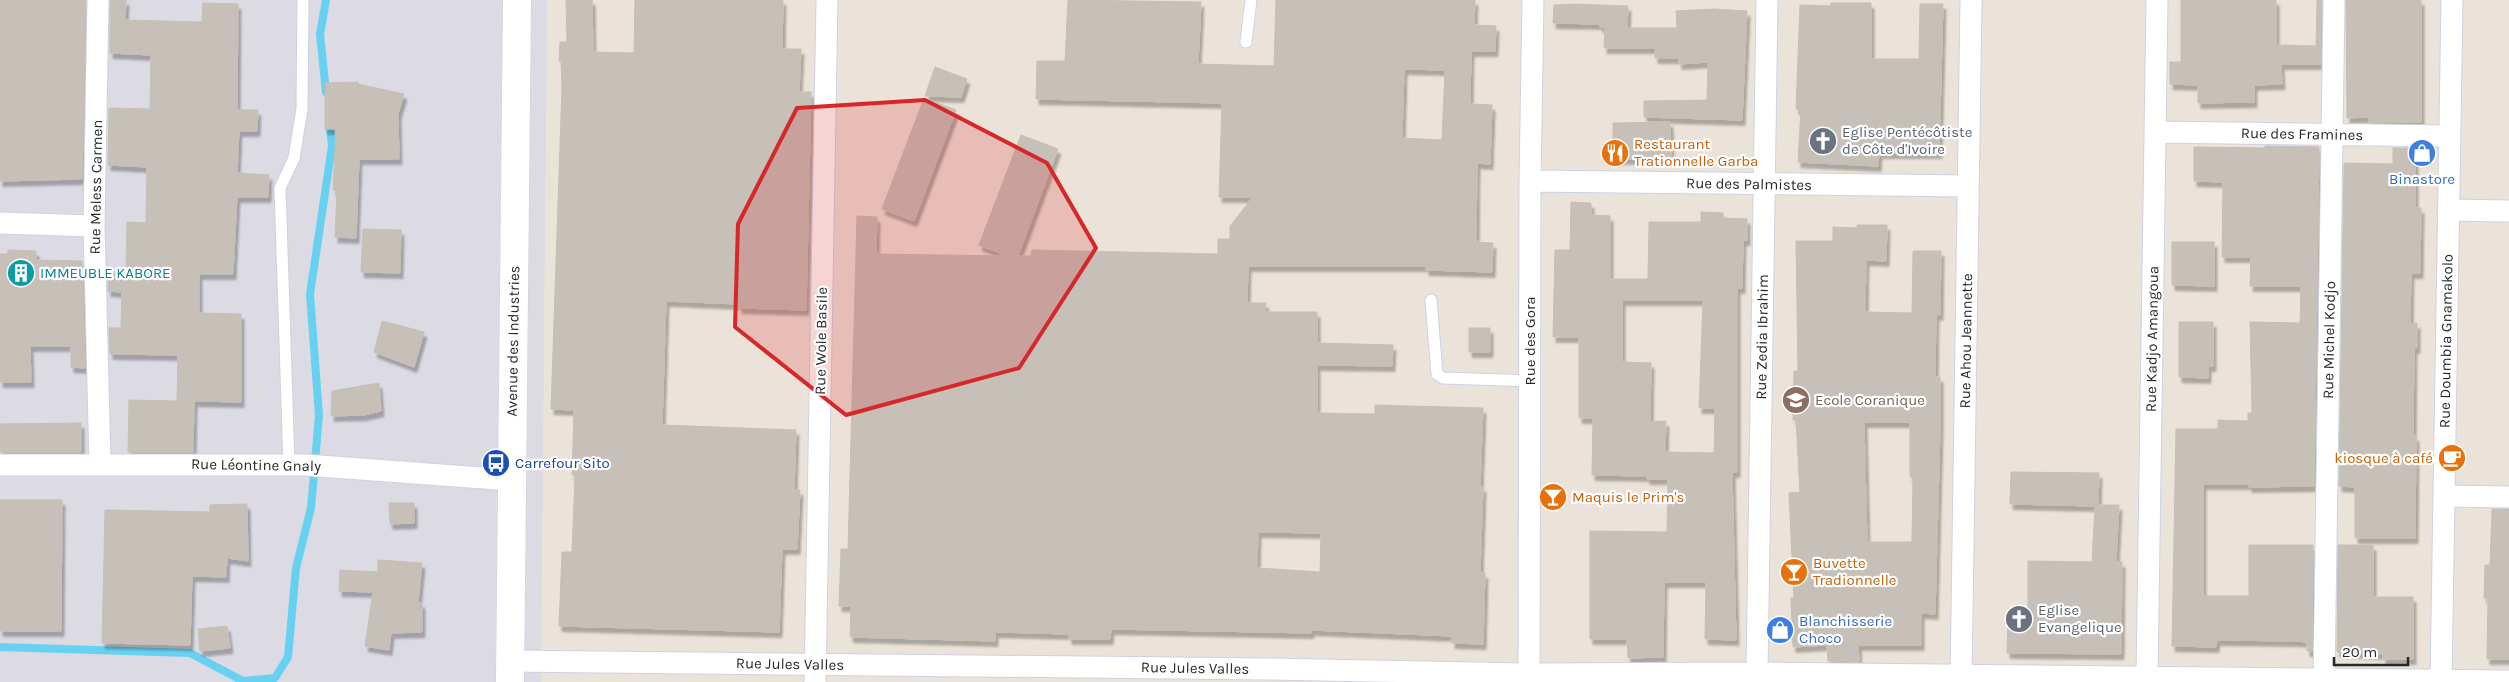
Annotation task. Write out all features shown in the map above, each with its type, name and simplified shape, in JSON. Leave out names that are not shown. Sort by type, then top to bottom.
[{"type":"street","name":"Rue Meless Carmen","points":[[98,0],[94,226],[100,464]]},
{"type":"street","name":"Avenue des Industries","points":[[510,672],[517,0]]},
{"type":"street","name":"Rue Wole Basile","points":[[815,673],[827,0]]},
{"type":"street","name":"Rue des Gora","points":[[1530,678],[1530,181],[1533,0]]},
{"type":"street","name":"Rue Zedia Ibrahim","points":[[1756,674],[1767,0]]},
{"type":"street","name":"Rue Ahou Jeannette","points":[[1961,679],[1971,0]]},
{"type":"street","name":"Rue Kadjo Amangoua","points":[[2147,677],[2157,0]]},
{"type":"street","name":"Rue Michel Kodjo","points":[[2324,679],[2334,0]]},
{"type":"street","name":"Rue Doumbia Gnamakolo","points":[[2441,681],[2452,0]]},
{"type":"street","name":"Rue des Framines","points":[[2155,132],[2450,136]]},
{"type":"street","name":"Rue des Palmistes","points":[[1530,181],[1968,186]]},
{"type":"street","points":[[2448,210],[2509,211]]},
{"type":"street","points":[[0,223],[94,226]]},
{"type":"street","name":"Rue Léontine Gnaly","points":[[0,465],[332,466],[511,480]]},
{"type":"street","points":[[2444,496],[2509,497]]},
{"type":"street","name":"Rue Jules Valles","points":[[510,672],[1530,678],[1756,674],[1961,679],[2147,677],[2509,681]]},
{"type":"lane","points":[[297,465],[280,188],[294,158],[302,109],[303,0]]},
{"type":"lane","points":[[1246,42],[1251,0]]},
{"type":"lane","points":[[1431,300],[1437,374],[1443,378],[1530,381]]},
{"type":"highlighted area","points":[[925,100],[1047,163],[1096,248],[1019,368],[846,415],[735,327],[738,224],[797,108]]},
{"type":"shaded area","points":[[0,0],[547,0],[541,682],[0,682]]},
{"type":"building","points":[[0,0],[86,0],[82,179],[0,181]]},
{"type":"building","points":[[110,0],[126,0],[125,20],[202,22],[203,3],[238,4],[237,110],[258,110],[257,131],[239,131],[237,173],[269,175],[268,197],[237,197],[233,274],[199,274],[199,313],[241,314],[241,402],[194,401],[193,452],[128,452],[129,400],[177,401],[178,355],[110,354],[109,328],[121,328],[122,292],[108,291],[108,272],[126,272],[127,222],[146,223],[147,167],[108,165],[109,108],[150,109],[151,55],[110,53]]},
{"type":"building","points":[[566,0],[592,0],[593,52],[634,53],[635,0],[783,0],[782,49],[801,49],[799,92],[811,92],[806,310],[739,308],[739,304],[666,301],[662,425],[796,430],[794,490],[800,490],[797,549],[782,549],[779,632],[559,626],[562,552],[572,552],[575,475],[572,475],[574,410],[551,409],[562,87],[561,61],[559,61],[560,42],[567,42]]},
{"type":"building","points":[[1068,0],[1201,2],[1198,64],[1274,66],[1276,0],[1475,0],[1474,25],[1496,26],[1495,51],[1471,51],[1470,104],[1492,105],[1490,164],[1477,163],[1476,242],[1493,243],[1492,272],[1426,270],[1426,266],[1248,266],[1247,303],[1266,303],[1265,312],[1317,312],[1317,343],[1393,345],[1392,366],[1317,365],[1317,413],[1375,414],[1375,405],[1483,408],[1480,487],[1483,487],[1480,573],[1485,573],[1483,644],[1452,643],[1452,636],[1311,630],[1311,633],[1111,629],[1110,639],[1069,639],[1069,634],[995,632],[995,641],[850,637],[851,606],[839,606],[841,549],[848,549],[857,216],[877,217],[876,254],[1007,256],[979,245],[1021,135],[1058,149],[1018,256],[1031,256],[1032,250],[1218,254],[1218,239],[1230,239],[1230,226],[1253,197],[1219,197],[1222,103],[1036,99],[1037,61],[1065,61]],"holes":[[[1404,69],[1445,70],[1442,140],[1402,138]],[[1258,532],[1321,533],[1320,572],[1257,568]]]},
{"type":"building","points":[[2181,0],[2276,0],[2276,45],[2316,46],[2317,0],[2322,0],[2321,64],[2281,64],[2282,84],[2254,85],[2254,102],[2198,103],[2198,85],[2170,84],[2170,62],[2181,62]]},
{"type":"building","points":[[2346,0],[2421,0],[2421,122],[2369,122],[2369,117],[2347,118]]},
{"type":"building","points":[[1831,3],[1871,3],[1871,59],[1919,59],[1920,4],[1943,4],[1939,153],[1879,153],[1878,166],[1798,162],[1801,110],[1796,109],[1800,5],[1831,6]]},
{"type":"building","points":[[1554,5],[1628,6],[1627,28],[1677,28],[1676,11],[1714,9],[1747,11],[1742,120],[1644,117],[1644,101],[1707,100],[1708,62],[1679,64],[1679,58],[1655,58],[1655,48],[1604,48],[1605,27],[1600,27],[1600,24],[1553,23]]},
{"type":"building","points":[[935,67],[967,79],[961,97],[925,96]]},
{"type":"building","points":[[358,82],[358,84],[404,94],[398,114],[399,159],[359,159],[356,238],[335,237],[337,191],[333,190],[336,129],[325,129],[325,83]]},
{"type":"building","points":[[924,98],[956,110],[914,221],[882,209]]},
{"type":"building","points":[[1670,122],[1671,158],[1613,159],[1613,123]]},
{"type":"building","points":[[2265,146],[2319,147],[2314,486],[2249,487],[2249,484],[2203,484],[2203,596],[2249,596],[2249,545],[2313,545],[2312,651],[2307,651],[2307,642],[2296,641],[2217,640],[2216,647],[2172,646],[2176,429],[2218,429],[2218,420],[2248,421],[2248,413],[2252,413],[2250,322],[2300,323],[2301,286],[2250,286],[2251,257],[2222,257],[2223,182],[2194,181],[2194,147],[2265,148]]},
{"type":"building","points":[[2393,148],[2415,148],[2415,208],[2421,208],[2420,273],[2411,273],[2410,324],[2417,323],[2417,348],[2414,348],[2413,436],[2416,436],[2415,538],[2355,538],[2355,487],[2339,486],[2344,163],[2393,164]]},
{"type":"building","points":[[1571,202],[1591,203],[1591,215],[1610,216],[1610,279],[1648,279],[1649,222],[1701,222],[1701,212],[1723,213],[1723,218],[1747,219],[1747,240],[1743,240],[1742,288],[1737,288],[1737,472],[1732,472],[1736,640],[1705,639],[1706,582],[1664,582],[1663,657],[1628,658],[1627,639],[1590,639],[1590,531],[1667,532],[1668,479],[1647,479],[1647,476],[1592,475],[1593,418],[1579,418],[1579,337],[1553,337],[1555,250],[1570,250]],"holes":[[[1622,300],[1703,300],[1699,408],[1715,408],[1714,453],[1665,452],[1666,421],[1650,422],[1651,363],[1622,362]]]},
{"type":"building","points":[[1857,225],[1887,225],[1886,261],[1866,260],[1865,312],[1912,313],[1913,251],[1941,251],[1940,315],[1936,314],[1935,377],[1940,377],[1940,429],[1935,614],[1921,613],[1921,645],[1858,645],[1859,662],[1828,661],[1827,645],[1793,647],[1791,598],[1794,598],[1789,493],[1800,492],[1796,420],[1793,420],[1794,371],[1798,371],[1796,241],[1833,241],[1833,227],[1857,228]],"holes":[[[1864,422],[1910,422],[1910,477],[1913,477],[1912,542],[1867,542]]]},
{"type":"building","points":[[363,229],[401,230],[400,273],[361,272]]},
{"type":"building","points":[[2172,242],[2214,242],[2214,286],[2172,285]]},
{"type":"building","points":[[8,250],[36,251],[36,260],[82,261],[85,368],[71,367],[71,346],[30,346],[31,382],[0,382],[0,254],[8,254]]},
{"type":"building","points":[[382,321],[424,332],[414,367],[374,352]]},
{"type":"building","points":[[2179,322],[2213,322],[2213,366],[2208,366],[2208,378],[2179,377]]},
{"type":"building","points":[[1469,328],[1490,328],[1490,352],[1469,352]]},
{"type":"building","points":[[379,383],[381,411],[364,415],[331,416],[332,391]]},
{"type":"building","points":[[81,423],[81,452],[0,452],[0,424]]},
{"type":"building","points":[[2011,472],[2099,473],[2098,505],[2119,505],[2116,562],[2122,562],[2121,654],[2007,653],[2008,616],[2028,616],[2028,561],[2092,562],[2095,506],[2010,504]]},
{"type":"building","points":[[0,500],[62,500],[61,631],[0,631]]},
{"type":"building","points":[[389,503],[414,503],[414,523],[390,524]]},
{"type":"building","points":[[247,504],[248,561],[227,558],[226,577],[192,576],[190,645],[102,643],[105,510],[210,512],[210,505]]},
{"type":"building","points":[[2492,509],[2509,509],[2509,659],[2487,659],[2488,598],[2484,598],[2485,565],[2490,565]]},
{"type":"building","points":[[2338,545],[2373,545],[2373,597],[2413,597],[2413,659],[2383,659],[2383,654],[2337,652]]},
{"type":"building","points":[[378,560],[422,563],[418,603],[422,603],[422,632],[391,633],[389,650],[365,646],[373,592],[339,591],[340,570],[378,572]]},
{"type":"building","points":[[227,626],[230,648],[200,651],[198,629]]},
{"type":"waterway","points":[[326,0],[320,34],[326,92]]},
{"type":"waterway","points":[[0,647],[190,653],[243,681],[275,678],[288,657],[296,568],[311,508],[319,415],[310,294],[332,146],[329,121]]},
{"type":"place","name":"Eglise Pentécôtiste de Côte d'Ivoire","points":[[1823,141]]},
{"type":"place","name":"Restaurant Trationnelle Garba","points":[[1615,153]]},
{"type":"place","name":"Binastore","points":[[2422,153]]},
{"type":"place","name":"IMMEUBLE KABORE","points":[[21,273]]},
{"type":"place","name":"Ecole Coranique","points":[[1796,400]]},
{"type":"place","name":"kiosque à café","points":[[2452,458]]},
{"type":"place","name":"Carrefour Sito","points":[[496,463]]},
{"type":"place","name":"Maquis le Prim's","points":[[1553,497]]},
{"type":"place","name":"Buvette Tradionnelle","points":[[1794,572]]},
{"type":"place","name":"Eglise Evangelique","points":[[2019,619]]},
{"type":"place","name":"Blanchisserie Choco","points":[[1780,630]]}]
